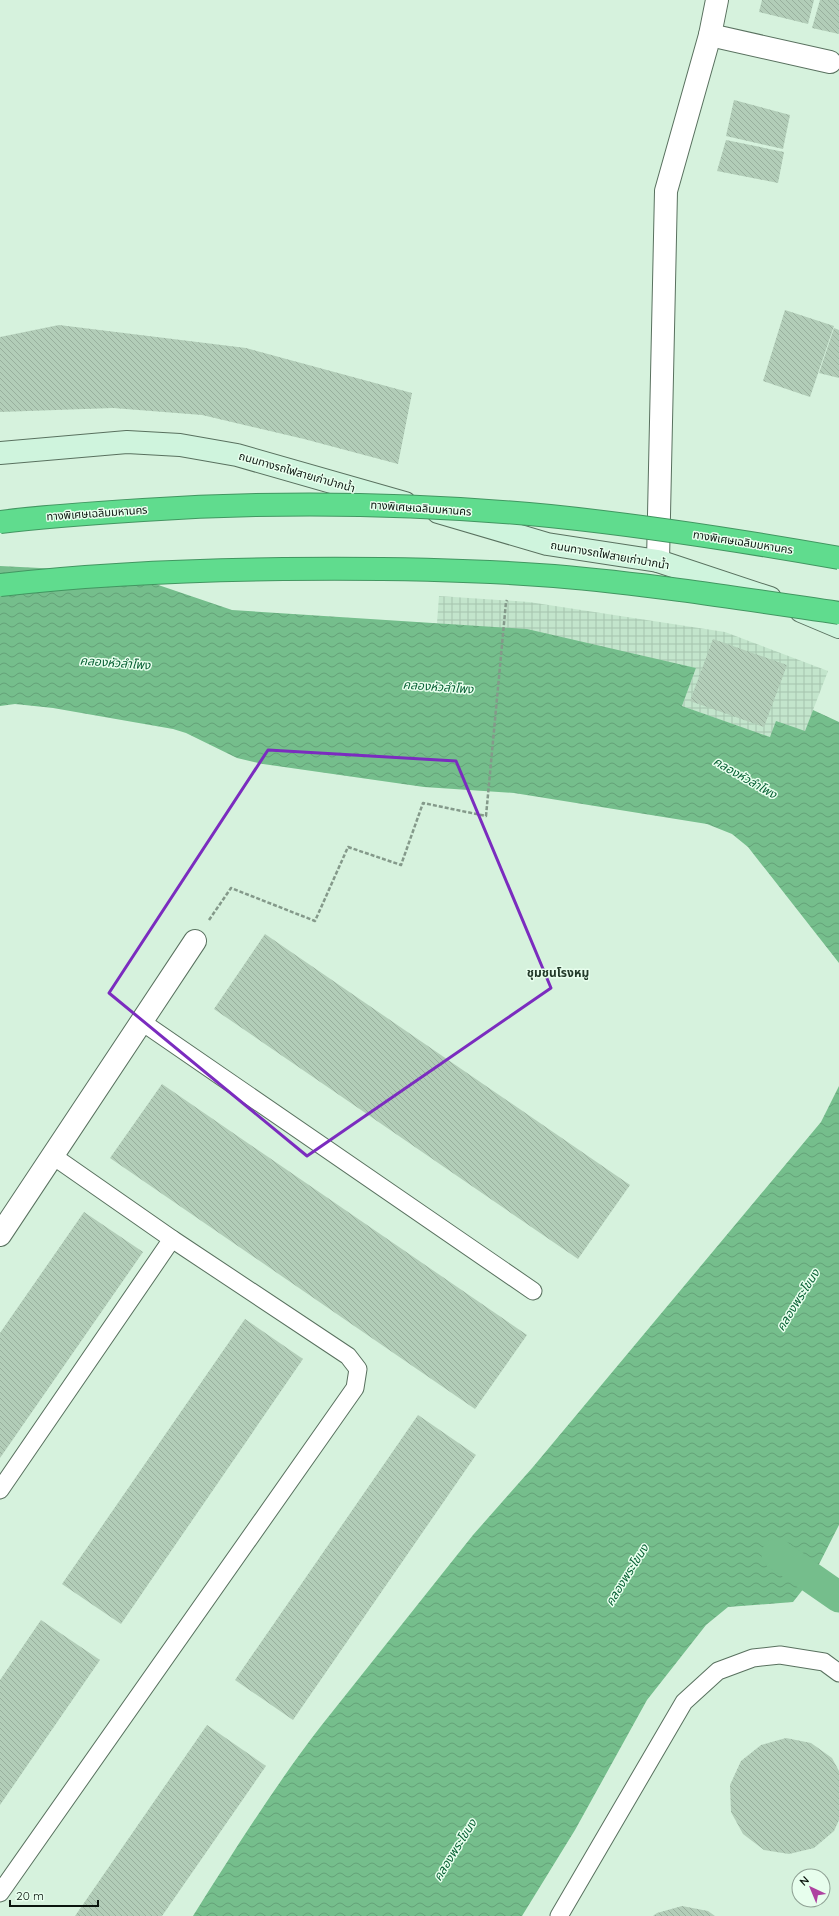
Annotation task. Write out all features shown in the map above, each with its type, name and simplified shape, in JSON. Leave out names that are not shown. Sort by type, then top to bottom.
[{"type":"highway","name":"ทางพิเศษเฉลิมมหานคร","points":[[0,522],[51,516],[215,505],[372,504],[549,516],[716,537],[839,558]]},
{"type":"highway","points":[[0,585],[57,579],[217,570],[382,568],[553,576],[712,594],[839,613]]},
{"type":"main road","name":"ถนนทางรถไฟสายเก่าปากน้ำ","points":[[0,453],[128,442],[180,445],[237,455],[548,544],[658,561],[758,593],[839,627]]},
{"type":"street","points":[[658,561],[666,191],[710,35],[717,0]]},
{"type":"street","points":[[710,35],[830,62]]},
{"type":"street","points":[[0,1236],[195,941]]},
{"type":"lane","points":[[142,1022],[533,1291]]},
{"type":"lane","points":[[0,1893],[355,1388],[358,1369],[348,1356],[172,1239],[53,1156]]},
{"type":"lane","points":[[0,1490],[172,1239]]},
{"type":"lane","points":[[559,1916],[684,1702],[718,1671],[753,1658],[780,1655],[824,1662],[839,1673]]},
{"type":"path","points":[[195,941],[231,888],[315,920],[348,848],[401,865],[424,803],[486,816],[506,602]]},
{"type":"highlighted area","points":[[268,750],[456,761],[551,988],[307,1156],[109,993]]},
{"type":"shaded area","points":[[439,596],[529,602],[725,632],[828,671],[805,731],[770,738],[682,706],[696,668],[437,623]]},
{"type":"water","name":"คลองหัวลำโพง","points":[[0,566],[120,572],[232,610],[527,629],[696,668],[682,706],[770,737],[776,721],[805,731],[813,710],[839,722],[839,963],[748,847],[732,834],[707,824],[514,793],[424,787],[263,764],[237,758],[186,733],[173,729],[53,708],[15,704],[0,706]]},
{"type":"water","name":"คลองพระโขนง","points":[[839,1086],[839,1525],[812,1578],[793,1602],[728,1607],[706,1625],[647,1700],[575,1830],[522,1916],[193,1916],[239,1843],[321,1726],[473,1535],[533,1467],[821,1122]]},
{"type":"building","points":[[762,0],[814,0],[808,24],[759,12]]},
{"type":"building","points":[[820,0],[839,0],[839,34],[812,28]]},
{"type":"building","points":[[734,100],[790,115],[783,149],[726,136]]},
{"type":"building","points":[[726,140],[784,152],[778,183],[717,171]]},
{"type":"building","points":[[785,310],[834,326],[810,397],[763,381]]},
{"type":"building","points":[[59,325],[246,348],[412,393],[398,464],[304,439],[202,415],[113,408],[0,412],[0,337]]},
{"type":"building","points":[[834,328],[839,330],[839,378],[819,373]]},
{"type":"building","points":[[713,639],[787,665],[764,727],[690,701]]},
{"type":"building","points":[[265,934],[630,1185],[578,1259],[214,1009]]},
{"type":"building","points":[[162,1084],[527,1335],[475,1409],[110,1158]]},
{"type":"building","points":[[84,1212],[143,1252],[0,1458],[0,1333]]},
{"type":"building","points":[[245,1319],[303,1359],[121,1624],[62,1584]]},
{"type":"building","points":[[418,1415],[476,1455],[293,1720],[235,1680]]},
{"type":"building","points":[[41,1620],[100,1660],[0,1805],[0,1680]]},
{"type":"building","points":[[207,1725],[266,1766],[162,1916],[75,1916]]},
{"type":"building","points":[[786,1738],[811,1743],[832,1758],[839,1771],[839,1820],[834,1831],[814,1848],[789,1854],[764,1850],[743,1834],[731,1812],[730,1785],[741,1761],[761,1745]]},
{"type":"building","points":[[682,1906],[708,1911],[715,1916],[653,1916],[657,1913]]},
{"type":"waterway","points":[[777,1554],[839,1597]]},
{"type":"district","name":"ชุมชนโรงหมู","points":[[558,973]]}]
